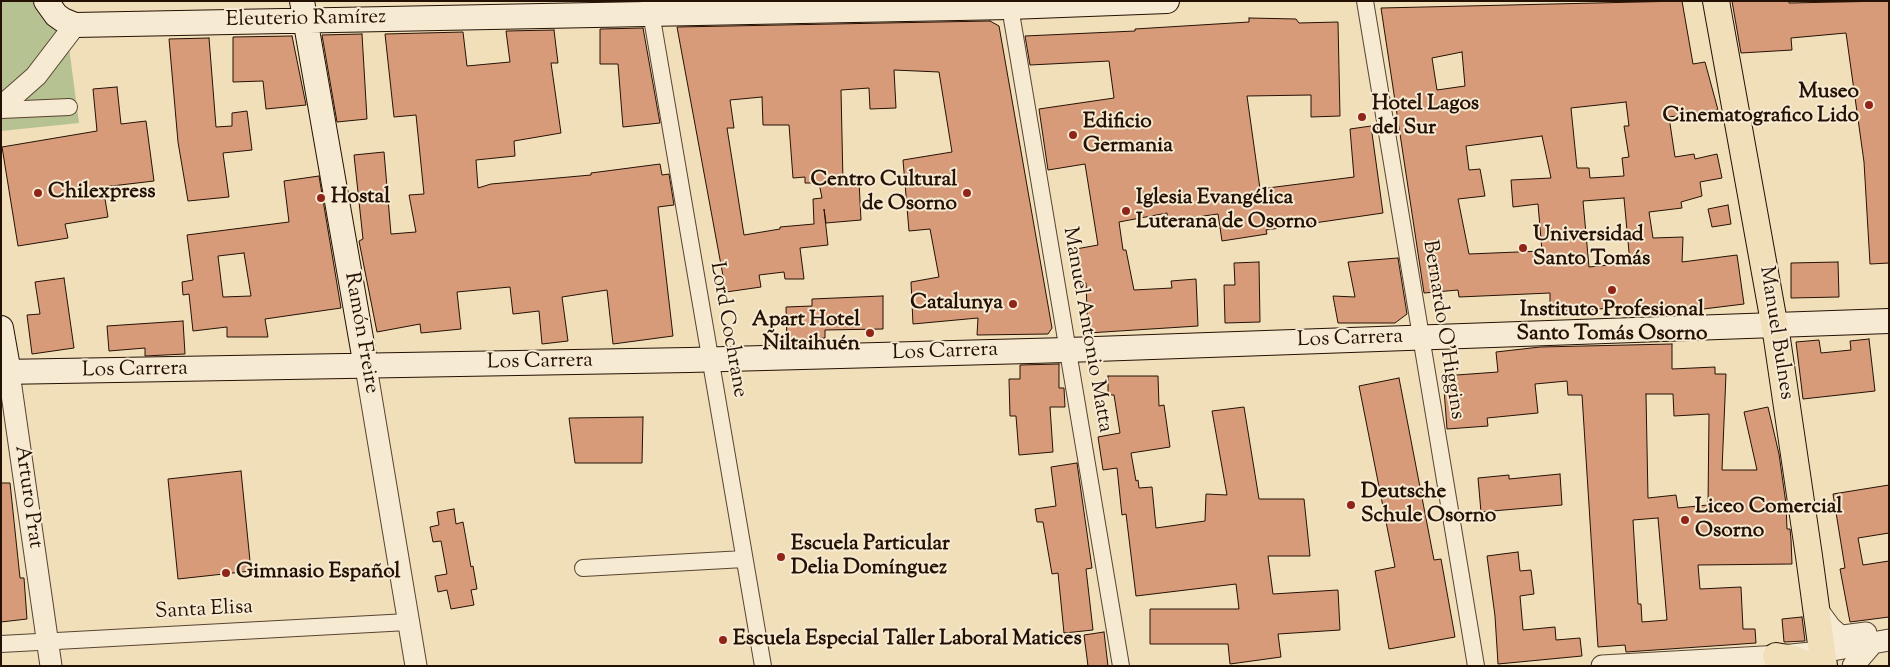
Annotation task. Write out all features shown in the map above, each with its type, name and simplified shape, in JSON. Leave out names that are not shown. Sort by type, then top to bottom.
[{"type":"main road","points":[[46,1],[56,15],[75,25]]},
{"type":"main road","name":"Eleuterio Ramírez","points":[[75,25],[304,11],[1167,1]]},
{"type":"main road","name":"Manuel Bulnes","points":[[1716,1],[1775,326],[1816,608],[1818,661]]},
{"type":"main road","name":"Ramón Freire","points":[[304,11],[366,367]]},
{"type":"main road","name":"Los Carrera","points":[[5,373],[711,360],[1889,322]]},
{"type":"main road","name":"Arturo Prat","points":[[1,328],[5,373]]},
{"type":"main road","points":[[1776,656],[1818,661]]},
{"type":"street","name":"Bernardo O'Higgins","points":[[1365,1],[1476,666]]},
{"type":"street","name":"Manuel Antonio Matta","points":[[1009,4],[1121,666]]},
{"type":"street","name":"Lord Cochrane","points":[[650,7],[763,666]]},
{"type":"street","points":[[1,109],[36,76],[75,25]]},
{"type":"street","points":[[1,109],[69,107]]},
{"type":"street","name":"Ramón Freire","points":[[366,367],[416,666]]},
{"type":"street","name":"Arturo Prat","points":[[5,373],[49,640],[51,666]]},
{"type":"street","points":[[583,568],[744,559]]},
{"type":"street","points":[[1816,608],[1830,627],[1839,635],[1881,637]]},
{"type":"street","name":"Santa Elisa","points":[[1,644],[408,622]]},
{"type":"street","points":[[1818,661],[1881,637]]},
{"type":"street","points":[[1853,666],[1881,637]]},
{"type":"street","points":[[1602,666],[1776,656]]},
{"type":"green space","points":[[1,1],[61,1],[79,123],[1,131]]},
{"type":"building","points":[[1682,1],[1693,64],[1705,62],[1718,110],[1669,117],[1675,157],[1694,154],[1695,159],[1717,154],[1722,178],[1700,182],[1702,196],[1681,202],[1682,208],[1649,212],[1653,238],[1683,237],[1682,262],[1737,255],[1744,304],[1679,312],[1647,312],[1646,306],[1550,312],[1550,293],[1459,297],[1458,290],[1424,293],[1381,8]],"holes":[[[1462,52],[1465,86],[1437,90],[1432,58]],[[1626,102],[1629,126],[1624,126],[1629,157],[1622,158],[1624,176],[1590,178],[1589,168],[1577,168],[1571,108]],[[1542,136],[1551,178],[1511,180],[1513,207],[1538,204],[1542,251],[1469,254],[1458,199],[1485,196],[1480,169],[1469,170],[1466,146]],[[1624,198],[1630,263],[1589,267],[1583,201]]]},
{"type":"building","points":[[1732,1],[1789,1],[1789,3],[1889,1],[1889,263],[1870,264],[1864,162],[1846,33],[1791,38],[1792,50],[1741,53]]},
{"type":"building","points":[[1249,18],[1296,19],[1299,23],[1338,22],[1340,116],[1311,117],[1311,95],[1247,96],[1260,189],[1354,177],[1350,129],[1371,126],[1383,213],[1266,230],[1267,234],[1222,241],[1218,214],[1168,221],[1167,213],[1119,222],[1123,250],[1126,250],[1134,290],[1172,288],[1171,281],[1196,279],[1198,326],[1088,333],[1086,283],[1082,284],[1076,249],[1098,245],[1085,164],[1048,170],[1039,109],[1114,98],[1109,61],[1030,65],[1025,36],[1135,31],[1135,29],[1249,22]]},
{"type":"building","points":[[990,21],[999,26],[1052,328],[1048,334],[977,335],[978,318],[913,324],[911,282],[939,277],[930,229],[909,231],[903,160],[952,152],[939,72],[894,70],[896,108],[870,109],[869,88],[841,90],[843,182],[859,181],[861,220],[826,223],[824,209],[828,245],[800,248],[804,279],[785,279],[784,272],[759,275],[761,287],[726,292],[677,27]],"holes":[[[762,97],[763,125],[789,125],[793,178],[805,177],[805,183],[819,183],[822,198],[813,199],[814,224],[780,227],[780,229],[744,235],[727,128],[734,128],[730,100]]]},
{"type":"building","points":[[643,28],[660,123],[623,127],[618,64],[600,64],[600,29]]},
{"type":"building","points":[[554,30],[558,63],[551,63],[561,133],[514,141],[515,156],[476,160],[478,188],[491,184],[591,175],[591,173],[660,164],[662,175],[669,174],[674,205],[658,207],[673,336],[613,344],[607,290],[562,297],[568,341],[542,344],[539,311],[513,314],[510,287],[457,292],[461,329],[421,333],[420,324],[377,332],[359,241],[363,239],[354,155],[384,152],[391,234],[416,232],[409,195],[424,194],[416,115],[394,117],[385,34],[463,32],[467,66],[510,62],[506,31]]},
{"type":"building","points":[[362,34],[367,119],[337,122],[322,35]]},
{"type":"building","points":[[292,36],[306,105],[266,109],[263,81],[233,82],[233,37]]},
{"type":"building","points":[[209,38],[216,127],[232,126],[232,113],[247,111],[252,150],[223,153],[229,197],[188,201],[178,142],[169,39]]},
{"type":"building","points":[[117,87],[121,124],[146,121],[154,181],[103,187],[108,217],[65,224],[68,238],[18,246],[2,147],[97,131],[93,89]]},
{"type":"building","points":[[319,176],[341,308],[265,319],[268,337],[227,337],[227,327],[193,331],[189,294],[183,295],[182,282],[193,280],[187,235],[289,222],[284,181]],"holes":[[[244,253],[251,296],[223,297],[218,256]]]},
{"type":"building","points":[[1728,205],[1731,224],[1712,227],[1708,209]]},
{"type":"building","points":[[1398,258],[1407,314],[1395,323],[1338,323],[1333,296],[1355,297],[1348,262]]},
{"type":"building","points":[[1259,262],[1260,322],[1225,323],[1224,285],[1235,285],[1234,263]]},
{"type":"building","points":[[1838,262],[1839,297],[1791,298],[1791,263]]},
{"type":"building","points":[[64,278],[74,348],[32,354],[27,315],[40,314],[35,282]]},
{"type":"building","points":[[883,296],[883,329],[825,330],[825,338],[787,341],[786,307],[812,306],[812,299]]},
{"type":"building","points":[[183,321],[185,354],[145,356],[145,348],[109,351],[107,326]]},
{"type":"building","points":[[1869,339],[1875,391],[1803,399],[1796,342],[1819,340],[1821,353],[1851,350],[1850,341]]},
{"type":"building","name":"Liceo Comercial Osorno","points":[[1672,344],[1672,369],[1715,367],[1715,374],[1726,374],[1722,470],[1757,470],[1744,412],[1768,407],[1779,454],[1786,504],[1787,529],[1790,529],[1792,564],[1698,565],[1700,589],[1741,587],[1743,629],[1755,629],[1756,643],[1626,652],[1625,645],[1598,647],[1582,395],[1568,395],[1567,381],[1535,384],[1538,413],[1487,418],[1488,426],[1447,429],[1443,376],[1498,372],[1496,352],[1540,347]],"holes":[[[1646,394],[1673,394],[1674,416],[1709,414],[1708,505],[1678,508],[1676,495],[1648,498]],[[1658,518],[1667,620],[1642,622],[1641,604],[1638,604],[1633,520]]]},
{"type":"building","points":[[1059,364],[1059,388],[1064,388],[1065,407],[1050,407],[1053,452],[1019,455],[1016,416],[1010,416],[1009,379],[1020,379],[1020,365]]},
{"type":"building","points":[[1108,376],[1158,376],[1159,406],[1164,405],[1170,447],[1131,453],[1139,488],[1152,487],[1156,528],[1205,521],[1206,494],[1227,495],[1212,411],[1244,407],[1259,499],[1304,499],[1310,556],[1268,556],[1273,594],[1338,590],[1340,630],[1278,634],[1281,657],[1230,664],[1228,644],[1150,644],[1150,609],[1239,609],[1236,584],[1136,596],[1126,514],[1122,515],[1117,468],[1103,470],[1098,437],[1120,433],[1114,395],[1108,395]]},
{"type":"building","points":[[1399,378],[1434,560],[1441,559],[1455,637],[1389,649],[1375,571],[1395,567],[1359,386]]},
{"type":"building","points":[[643,417],[642,463],[575,463],[569,418]]},
{"type":"building","points":[[1077,463],[1092,568],[1086,569],[1093,630],[1064,633],[1058,573],[1052,574],[1043,522],[1037,522],[1035,509],[1056,506],[1051,467]]},
{"type":"building","points":[[241,471],[251,571],[178,579],[168,479]]},
{"type":"building","points":[[1560,474],[1562,505],[1481,512],[1478,478],[1509,475],[1509,479]]},
{"type":"building","points":[[1,483],[10,483],[20,578],[24,578],[27,619],[1,622]]},
{"type":"building","points":[[1889,485],[1889,533],[1858,538],[1863,565],[1889,561],[1889,617],[1850,622],[1840,569],[1845,568],[1833,494]]},
{"type":"building","points":[[454,509],[456,524],[463,522],[477,589],[471,590],[474,605],[451,609],[447,590],[438,592],[435,576],[447,574],[441,541],[433,542],[430,527],[439,525],[437,512]]},
{"type":"building","points":[[1518,552],[1520,571],[1531,570],[1534,594],[1520,596],[1523,630],[1555,627],[1556,640],[1580,638],[1582,656],[1498,664],[1495,616],[1487,556]]},
{"type":"building","points":[[1802,617],[1805,641],[1784,642],[1782,619]]},
{"type":"building","points":[[1104,632],[1108,666],[1088,666],[1084,635]]},
{"type":"place","name":"Museo Cinematografico Lido","points":[[1869,105]]},
{"type":"place","name":"Hotel Lagos del Sur","points":[[1362,117]]},
{"type":"place","name":"Edificio Germania","points":[[1073,135]]},
{"type":"place","name":"Chilexpress","points":[[38,193]]},
{"type":"place","name":"Centro Cultural de Osorno","points":[[967,193]]},
{"type":"place","name":"Hostal","points":[[321,198]]},
{"type":"place","name":"Iglesia Evangélica Luterana de Osorno","points":[[1126,211]]},
{"type":"place","name":"Universidad Santo Tomás","points":[[1523,248]]},
{"type":"place","name":"Instituto Profesional Santo Tomás Osorno","points":[[1612,290]]},
{"type":"place","name":"Catalunya","points":[[1013,304]]},
{"type":"place","name":"Apart Hotel Ñiltaihuén","points":[[870,333]]},
{"type":"place","name":"Deutsche Schule Osorno","points":[[1351,505]]},
{"type":"place","name":"Liceo Comercial Osorno","points":[[1685,520]]},
{"type":"place","name":"Escuela Particular Delia Domínguez","points":[[781,557]]},
{"type":"place","name":"Gimnasio Español","points":[[226,573]]},
{"type":"place","name":"Escuela Especial Taller Laboral Matices","points":[[723,640]]}]
